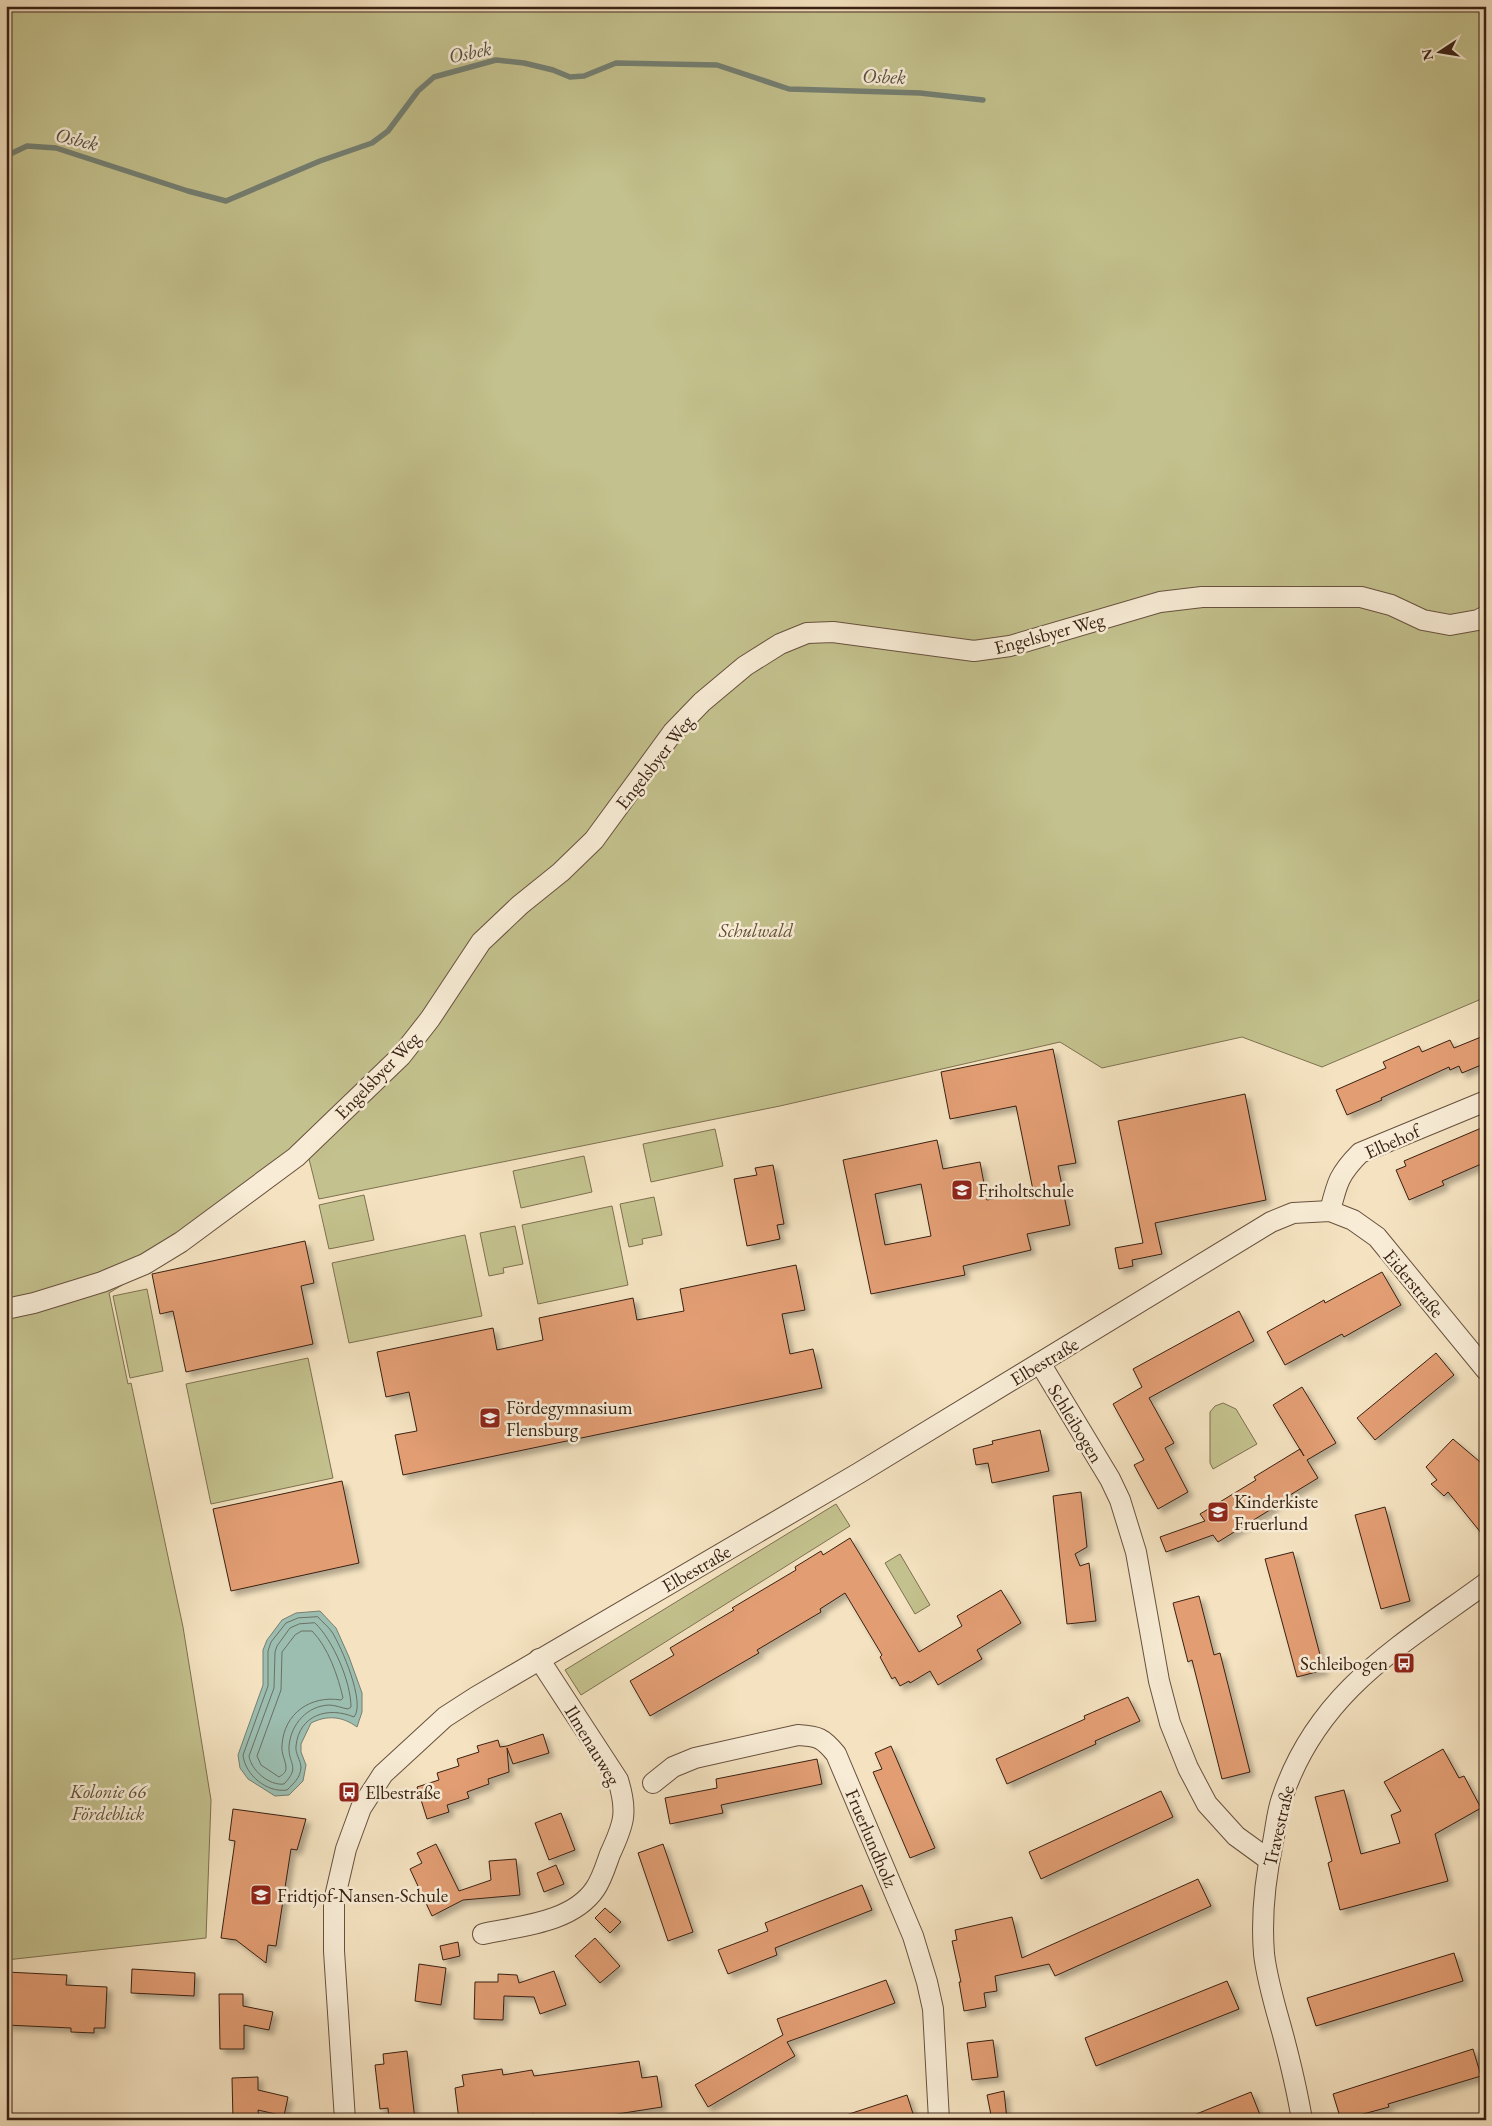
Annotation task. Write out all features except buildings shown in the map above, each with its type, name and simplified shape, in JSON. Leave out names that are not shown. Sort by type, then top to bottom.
[{"type":"street","name":"Engelsbyer Weg","points":[[6,1309],[34,1303],[102,1282],[145,1264],[180,1242],[296,1157],[401,1056],[430,1019],[481,942],[520,905],[561,872],[594,840],[673,732],[702,702],[745,666],[780,644],[807,633],[834,632],[974,651],[1010,646],[1160,602],[1202,597],[1361,598],[1391,606],[1423,620],[1450,624],[1478,620],[1486,616]]},
{"type":"street","name":"Elbehof","points":[[1330,1211],[1337,1181],[1347,1166],[1360,1153],[1486,1101]]},
{"type":"street","name":"Elbestraße","points":[[345,2120],[334,1951],[334,1901],[346,1849],[361,1808],[383,1774],[445,1717],[539,1659],[859,1473],[1271,1222],[1293,1213],[1330,1211]]},
{"type":"street","name":"Eiderstraße","points":[[1330,1211],[1353,1220],[1377,1237],[1486,1370]]},
{"type":"street","name":"Schleibogen","points":[[1040,1363],[1110,1479],[1120,1500],[1136,1552],[1159,1681],[1172,1730],[1188,1768],[1207,1804],[1236,1836],[1269,1860]]},
{"type":"street","name":"Travestraße","points":[[1302,2120],[1291,2065],[1264,1956],[1263,1902],[1281,1799],[1293,1769],[1317,1725],[1348,1688],[1384,1658],[1486,1583]]},
{"type":"street","name":"Ilmenauweg","points":[[483,1934],[556,1917],[581,1904],[595,1889],[617,1839],[624,1816],[624,1800],[618,1780],[539,1659]]},
{"type":"street","name":"Fruerlundholz","points":[[653,1783],[673,1767],[695,1758],[798,1735],[813,1736],[826,1741],[836,1754],[913,1936],[933,2009],[939,2120]]},
{"type":"green space","points":[[6,6],[1486,6],[1486,997],[1322,1067],[1242,1037],[1102,1068],[1060,1042],[780,1106],[319,1199],[308,1155],[181,1249],[109,1293],[128,1384],[131,1383],[183,1627],[211,1800],[206,1938],[6,1960]]},
{"type":"green space","points":[[715,1129],[723,1166],[651,1182],[643,1144]]},
{"type":"green space","points":[[584,1156],[592,1192],[521,1208],[513,1171]]},
{"type":"green space","points":[[364,1195],[374,1240],[329,1249],[319,1205]]},
{"type":"green space","points":[[654,1197],[662,1235],[642,1239],[643,1244],[629,1247],[620,1204]]},
{"type":"green space","points":[[612,1206],[628,1285],[538,1304],[522,1225]]},
{"type":"green space","points":[[515,1226],[523,1264],[503,1268],[504,1273],[489,1276],[480,1233]]},
{"type":"green space","points":[[465,1235],[482,1316],[349,1343],[332,1263]]},
{"type":"green space","points":[[147,1289],[163,1371],[130,1378],[113,1296]]},
{"type":"green space","points":[[308,1358],[333,1478],[211,1504],[186,1384]]},
{"type":"green space","points":[[1223,1403],[1236,1409],[1257,1444],[1213,1469],[1210,1463],[1210,1412],[1215,1406]]},
{"type":"green space","points":[[836,1504],[850,1526],[581,1695],[565,1670]]},
{"type":"green space","points":[[900,1554],[930,1605],[915,1614],[885,1563]]},
{"type":"water","points":[[320,1611],[336,1628],[349,1657],[362,1693],[362,1712],[357,1727],[346,1721],[334,1718],[317,1720],[311,1723],[301,1744],[301,1752],[306,1765],[303,1781],[289,1795],[275,1796],[248,1779],[240,1768],[238,1755],[263,1685],[263,1650],[267,1640],[282,1620],[296,1613]]},
{"type":"waterway","name":"Osbek","points":[[6,156],[27,146],[56,148],[188,191],[226,201],[320,161],[372,143],[388,131],[418,91],[434,77],[496,60],[524,63],[553,70],[570,77],[584,76],[616,63],[717,65],[789,89],[920,93],[983,100]]},
{"type":"place","name":"Friholtschule","points":[[962,1190]]},
{"type":"place","name":"Fördegymnasium Flensburg","points":[[490,1418]]},
{"type":"place","name":"Kinderkiste Fruerlund","points":[[1218,1512]]},
{"type":"place","name":"Schleibogen","points":[[1404,1663]]},
{"type":"place","name":"Elbestraße","points":[[349,1792]]},
{"type":"place","name":"Fridtjof-Nansen-Schule","points":[[261,1895]]},
{"type":"park label","name":"Schulwald","points":[[756,930]]},
{"type":"park label","name":"Kolonie 66 Fördeblick","points":[[108,1802]]}]
